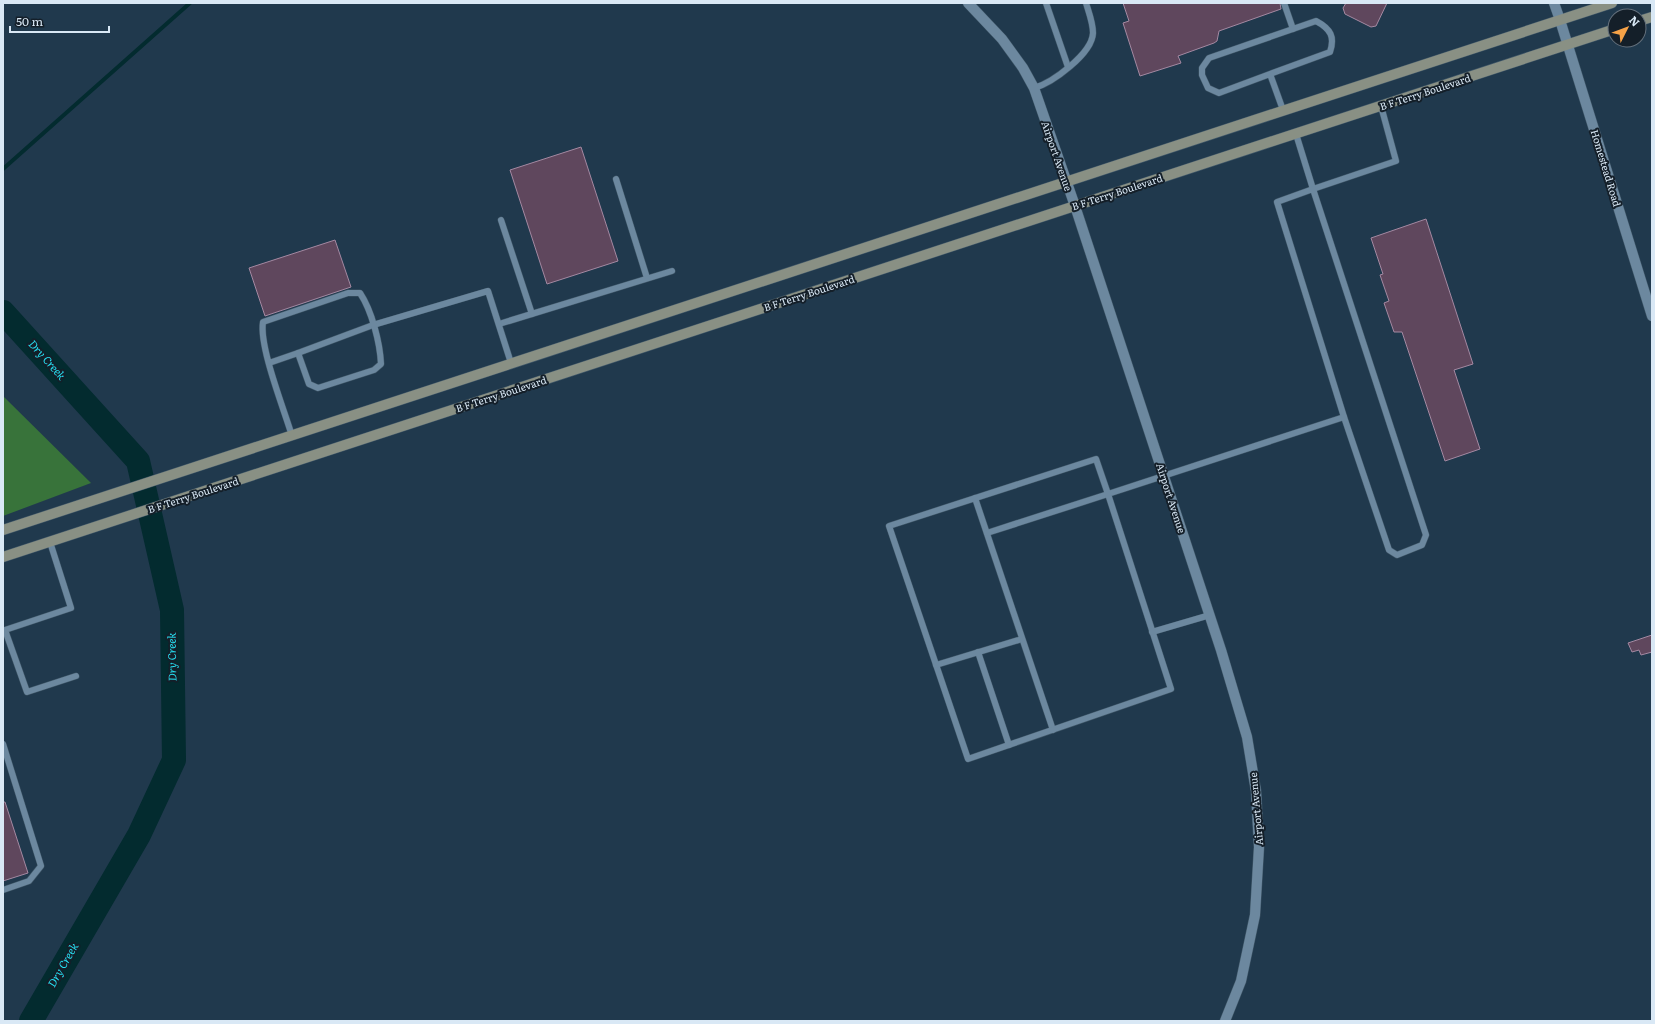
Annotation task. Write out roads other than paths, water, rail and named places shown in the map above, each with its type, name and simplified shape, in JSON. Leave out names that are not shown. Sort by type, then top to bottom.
[{"type":"main road","points":[[3,530],[1612,3]]},
{"type":"main road","name":"B F Terry Boulevard","points":[[3,557],[1607,32]]},
{"type":"street","name":"Airport Avenue","points":[[968,3],[1002,39],[1023,68],[1034,88],[1210,615],[1247,737],[1256,791],[1259,847],[1255,915],[1241,981],[1225,1021]]},
{"type":"street","name":"Homestead Road","points":[[1554,3],[1652,316]]},
{"type":"lane","points":[[1046,3],[1068,67]]},
{"type":"lane","points":[[1034,88],[1043,85],[1068,67],[1083,53],[1093,34],[1092,21],[1086,3]]},
{"type":"lane","points":[[1284,3],[1293,29]]},
{"type":"lane","points":[[1316,21],[1325,26],[1330,32],[1333,43],[1330,52],[1270,74],[1219,93],[1208,88],[1202,75],[1202,68],[1209,58],[1316,21]]},
{"type":"lane","points":[[1270,74],[1283,110]]},
{"type":"lane","points":[[1296,134],[1313,189],[1426,535],[1422,545],[1397,555],[1389,550],[1344,417],[1277,202],[1313,189],[1396,160],[1381,106]]},
{"type":"lane","points":[[616,179],[648,278]]},
{"type":"lane","points":[[501,220],[532,314]]},
{"type":"lane","points":[[499,324],[672,272]]},
{"type":"lane","points":[[269,362],[298,353],[372,325],[488,291],[511,364]]},
{"type":"lane","points":[[292,436],[269,362],[262,330],[263,322],[272,317],[348,293],[360,293],[366,303],[380,350],[381,364],[374,370],[318,388],[309,384],[298,353]]},
{"type":"lane","points":[[987,533],[1344,417]]},
{"type":"lane","points":[[1096,460],[1171,689],[968,759],[889,526],[975,498],[1096,460]]},
{"type":"lane","points":[[975,498],[1053,730]]},
{"type":"lane","points":[[50,542],[70,608],[5,630],[27,692],[76,676]]},
{"type":"lane","points":[[1152,632],[1210,615]]},
{"type":"lane","points":[[936,665],[1022,638]]},
{"type":"lane","points":[[978,652],[1009,744]]},
{"type":"lane","points":[[3,744],[41,866],[29,881],[3,890]]},
{"type":"waterway","points":[[3,169],[190,3]]},
{"type":"waterway","name":"Dry Creek","points":[[3,312],[138,461],[172,610],[174,760],[139,835],[31,1021]]}]
